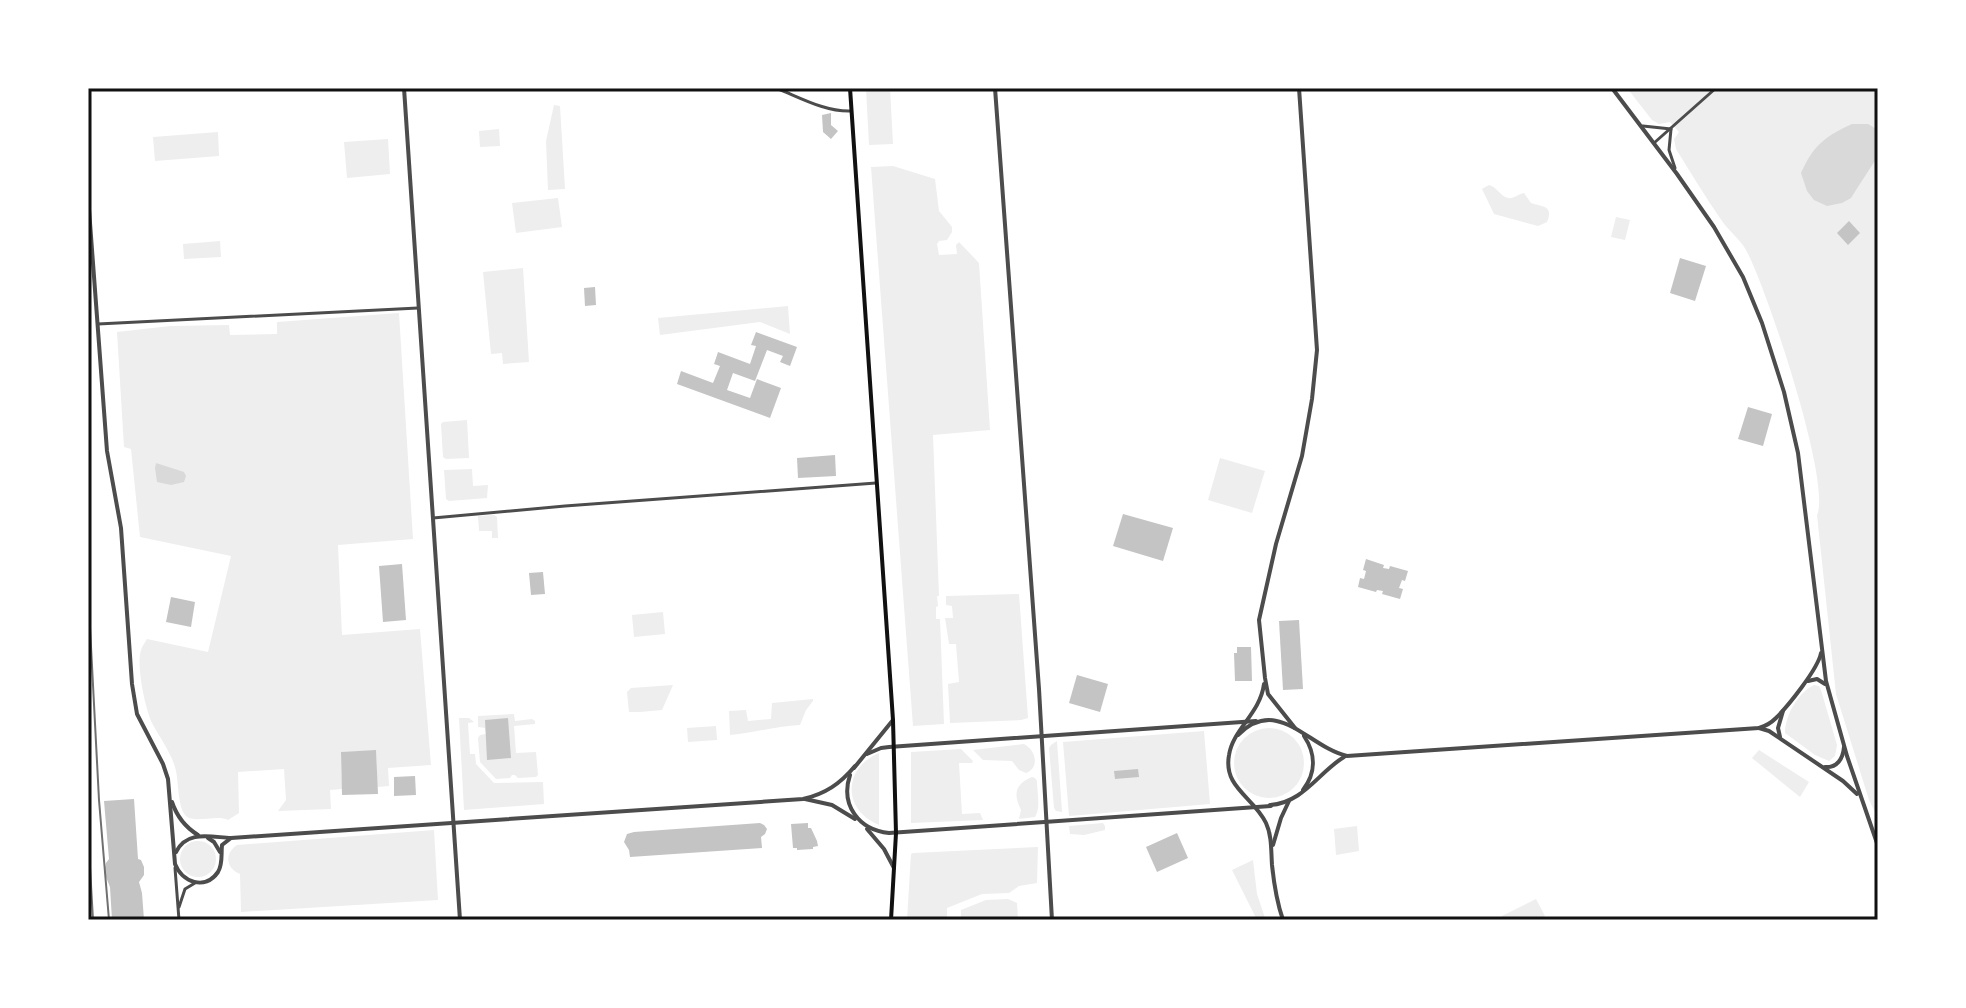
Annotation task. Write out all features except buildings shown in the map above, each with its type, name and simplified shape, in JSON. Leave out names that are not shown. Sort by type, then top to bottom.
[{"type":"main road","points":[[850,88],[893,720],[896,833],[891,920]]},
{"type":"street","points":[[404,88],[460,920]]},
{"type":"street","points":[[776,88],[828,108],[851,111]]},
{"type":"street","points":[[995,88],[1048,823],[1052,920]]},
{"type":"street","points":[[1297,796],[1310,778],[1313,762],[1310,747],[1268,694],[1259,620],[1275,547],[1302,456],[1317,350],[1299,88]]},
{"type":"street","points":[[1612,88],[1714,227],[1743,277],[1762,323],[1784,392],[1803,479],[1820,643],[1831,701]]},
{"type":"street","points":[[1654,143],[1716,88]]},
{"type":"street","points":[[1641,126],[1671,129]]},
{"type":"street","points":[[1671,129],[1669,150],[1677,174]]},
{"type":"street","points":[[88,196],[109,468],[121,528],[135,704],[140,721],[163,764],[177,815],[190,830],[214,842],[221,854]]},
{"type":"street","points":[[98,324],[419,307]]},
{"type":"street","points":[[433,518],[877,483]]},
{"type":"street","points":[[1759,728],[1772,721],[1803,685],[1820,660],[1820,643]]},
{"type":"street","points":[[1265,678],[1263,694],[1230,750],[1228,766],[1232,782],[1263,817],[1269,830],[1275,888],[1283,920]]},
{"type":"street","points":[[1803,685],[1810,680],[1820,680],[1826,685],[1878,846]]},
{"type":"street","points":[[1785,742],[1778,728],[1790,700]]},
{"type":"street","points":[[803,799],[838,784],[893,720]]},
{"type":"street","points":[[865,755],[894,746],[1277,720],[1334,753],[1347,756],[1759,728],[1769,731],[1849,785],[1862,803]]},
{"type":"street","points":[[1238,735],[1250,725],[1262,721]]},
{"type":"street","points":[[1812,760],[1823,766],[1833,766],[1841,759],[1844,743]]},
{"type":"street","points":[[195,883],[181,875],[175,861],[178,846],[193,836],[231,838],[803,799],[832,805],[881,833],[1048,823],[1285,803],[1312,786],[1347,756]]},
{"type":"street","points":[[855,766],[848,779],[847,796],[852,811],[885,850],[895,869]]},
{"type":"street","points":[[170,792],[179,920]]},
{"type":"street","points":[[1240,793],[1257,803],[1271,806]]},
{"type":"street","points":[[1272,855],[1278,827],[1290,800]]},
{"type":"street","points":[[178,910],[185,889],[213,877],[220,866],[222,845],[231,838]]},
{"type":"shaded area","points":[[866,88],[890,88],[893,144],[869,145]]},
{"type":"shaded area","points":[[1627,88],[1878,88],[1878,818],[1869,800],[1836,694],[1817,515],[1819,496],[1815,465],[1795,384],[1768,302],[1746,250],[1722,221],[1676,149],[1674,139],[1679,132],[1670,122],[1659,124],[1652,120]]},
{"type":"shaded area","points":[[554,105],[560,106],[565,189],[548,190],[546,141]]},
{"type":"shaded area","points":[[1852,124],[1868,124],[1878,130],[1878,156],[1851,198],[1827,206],[1814,200],[1807,191],[1801,173],[1821,143]]},
{"type":"shaded area","points":[[499,129],[500,146],[480,147],[479,131]]},
{"type":"shaded area","points":[[218,132],[219,156],[155,161],[153,137]]},
{"type":"shaded area","points":[[388,139],[390,174],[347,178],[344,142]]},
{"type":"shaded area","points":[[893,166],[935,179],[939,211],[952,227],[947,240],[937,244],[939,255],[957,254],[956,245],[959,242],[979,263],[990,430],[933,435],[939,596],[936,619],[940,619],[944,724],[913,726],[871,167]]},
{"type":"shaded area","points":[[1489,185],[1508,198],[1524,193],[1531,203],[1548,210],[1547,222],[1538,226],[1494,214],[1482,189]]},
{"type":"shaded area","points":[[558,198],[562,227],[516,233],[512,203]]},
{"type":"shaded area","points":[[1616,217],[1630,220],[1625,240],[1611,237]]},
{"type":"shaded area","points":[[220,241],[221,257],[184,259],[183,244]]},
{"type":"shaded area","points":[[523,268],[529,362],[503,364],[502,353],[491,354],[483,272]]},
{"type":"shaded area","points":[[788,306],[790,334],[760,322],[660,335],[658,318]]},
{"type":"shaded area","points":[[399,313],[413,539],[338,545],[342,635],[420,629],[431,765],[388,768],[389,786],[377,787],[376,751],[341,752],[342,789],[330,790],[331,809],[278,811],[286,800],[284,769],[238,772],[239,813],[228,820],[190,818],[181,806],[173,761],[149,716],[142,686],[141,649],[147,639],[208,652],[231,556],[140,537],[131,449],[124,447],[117,332],[170,326],[229,325],[230,335],[277,334],[277,322]]},
{"type":"shaded area","points":[[467,420],[469,458],[446,459],[443,457],[441,424]]},
{"type":"shaded area","points":[[1220,458],[1265,471],[1252,513],[1208,500]]},
{"type":"shaded area","points":[[156,463],[184,472],[184,482],[171,485],[157,482]]},
{"type":"shaded area","points":[[472,469],[473,486],[488,485],[487,498],[446,499],[444,470]]},
{"type":"shaded area","points":[[478,516],[497,517],[498,538],[492,538],[492,531],[479,531]]},
{"type":"shaded area","points":[[1019,594],[1028,718],[950,723],[948,684],[959,682],[956,644],[949,644],[945,618],[953,618],[952,606],[946,605],[946,596]]},
{"type":"shaded area","points":[[663,612],[665,634],[634,637],[632,615]]},
{"type":"shaded area","points":[[673,685],[662,710],[629,712],[627,692],[631,688]]},
{"type":"shaded area","points":[[1814,685],[1821,690],[1837,745],[1835,756],[1829,761],[1815,755],[1785,733],[1794,705]]},
{"type":"shaded area","points":[[813,699],[800,725],[730,735],[729,711],[746,710],[748,721],[771,719],[772,703]]},
{"type":"shaded area","points":[[514,714],[515,721],[535,721],[535,724],[514,726],[516,753],[536,752],[538,775],[518,778],[512,775],[510,778],[496,779],[480,762],[478,738],[486,734],[485,728],[478,727],[478,716]]},
{"type":"shaded area","points":[[459,718],[469,718],[474,722],[468,723],[470,754],[475,754],[476,764],[494,783],[543,782],[544,804],[464,810]]},
{"type":"shaded area","points":[[716,726],[717,740],[688,742],[687,728]]},
{"type":"shaded area","points":[[1276,728],[1298,743],[1304,763],[1302,777],[1294,788],[1283,796],[1262,798],[1244,788],[1236,777],[1234,756],[1244,738],[1255,730]]},
{"type":"shaded area","points":[[1204,731],[1210,804],[1069,816],[1063,742]]},
{"type":"shaded area","points":[[1057,741],[1062,812],[1054,808],[1049,748]]},
{"type":"shaded area","points":[[1024,744],[1035,759],[1033,767],[1026,773],[1012,761],[983,760],[973,750]]},
{"type":"shaded area","points":[[961,749],[973,761],[959,763],[962,814],[980,813],[983,820],[911,823],[911,752]]},
{"type":"shaded area","points":[[1759,750],[1809,782],[1800,797],[1752,758]]},
{"type":"shaded area","points":[[879,753],[879,825],[858,810],[852,789],[853,778],[859,768]]},
{"type":"shaded area","points":[[1032,777],[1037,781],[1037,813],[1035,817],[1019,819],[1021,810],[1017,790]]},
{"type":"shaded area","points":[[1103,823],[1105,830],[1084,835],[1070,834],[1069,826]]},
{"type":"shaded area","points":[[1357,826],[1359,851],[1336,855],[1334,829]]},
{"type":"shaded area","points":[[434,830],[438,900],[241,912],[240,874],[228,861],[230,852],[237,845]]},
{"type":"shaded area","points":[[198,841],[211,846],[216,859],[211,872],[198,877],[185,872],[180,859],[185,846]]},
{"type":"shaded area","points":[[1038,847],[1037,883],[1019,886],[1009,893],[982,894],[947,908],[947,920],[907,920],[911,854]]},
{"type":"shaded area","points":[[1253,860],[1257,894],[1265,918],[1257,920],[1232,870]]},
{"type":"shaded area","points":[[1008,899],[1017,903],[1018,920],[961,920],[961,910],[986,900]]},
{"type":"shaded area","points":[[1536,899],[1545,916],[1537,920],[1504,920],[1502,916]]},
{"type":"railway","points":[[88,589],[109,920]]},
{"type":"railway","points":[[88,832],[93,920]]}]
